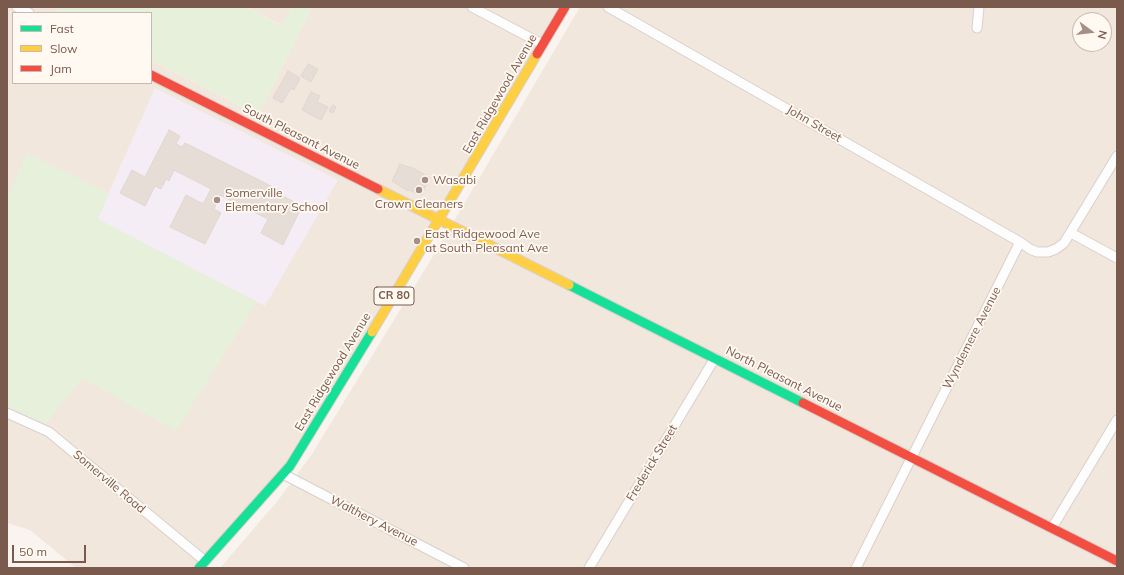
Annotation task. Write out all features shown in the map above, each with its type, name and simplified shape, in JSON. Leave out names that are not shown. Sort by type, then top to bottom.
[{"type":"street","points":[[17,7],[27,12]]},
{"type":"street","points":[[472,7],[542,44]]},
{"type":"street","name":"East Ridgewood Avenue","points":[[203,565],[290,466],[440,220],[564,7]]},
{"type":"street","name":"John Street","points":[[608,7],[1020,242]]},
{"type":"street","points":[[977,28],[979,7]]},
{"type":"street","name":"South Pleasant Avenue","points":[[152,76],[440,220]]},
{"type":"street","points":[[1020,242],[1030,249],[1048,252],[1056,249],[1064,243],[1117,156]]},
{"type":"street","name":"North Pleasant Avenue","points":[[440,220],[1117,561]]},
{"type":"street","points":[[1071,233],[1117,258]]},
{"type":"street","name":"Wyndemere Avenue","points":[[856,568],[1020,242]]},
{"type":"street","name":"Frederick Street","points":[[589,568],[715,358]]},
{"type":"street","name":"Somerville Road","points":[[7,413],[49,432],[203,565]]},
{"type":"street","points":[[1052,528],[1117,420]]},
{"type":"street","name":"Walthery Avenue","points":[[283,474],[464,568]]},
{"type":"shaded area","points":[[7,7],[123,7],[120,12],[12,12],[12,84],[152,84],[152,61],[258,115],[312,7],[565,7],[290,466],[199,568],[76,568],[30,530],[7,523]]},
{"type":"shaded area","points":[[246,7],[292,7],[283,26]]},
{"type":"shaded area","points":[[580,7],[1117,7],[1117,568],[220,568],[279,499],[312,454],[441,243]]},
{"type":"shaded area","name":"Somerville Elementary School","points":[[155,88],[338,180],[265,306],[97,219]]},
{"type":"green space","points":[[59,7],[246,7],[282,26],[292,7],[312,7],[259,115],[152,61],[152,12],[56,12]]},
{"type":"green space","points":[[27,153],[109,193],[98,219],[257,302],[176,431],[82,378],[45,425],[7,407],[7,198]]},
{"type":"building","points":[[308,64],[318,69],[311,82],[301,76]]},
{"type":"building","points":[[288,71],[300,78],[294,90],[291,88],[282,103],[273,98]]},
{"type":"building","points":[[311,92],[320,96],[317,102],[328,107],[321,120],[302,110]]},
{"type":"building","points":[[333,105],[336,107],[333,113],[329,111]]},
{"type":"building","points":[[169,130],[180,136],[176,144],[182,147],[185,143],[283,192],[281,195],[302,206],[283,245],[261,233],[268,219],[220,195],[214,209],[221,213],[205,244],[170,227],[186,195],[203,204],[211,189],[174,170],[169,181],[166,179],[161,189],[155,186],[145,206],[120,193],[132,170],[145,177]]},
{"type":"building","points":[[400,164],[415,169],[430,178],[421,195],[409,190],[408,191],[392,181]]},
{"type":"traffic: fast","points":[[569,285],[803,403]]},
{"type":"traffic: fast","points":[[199,568],[290,466],[372,332]]},
{"type":"traffic: slow","points":[[372,332],[537,54]]},
{"type":"traffic: slow","points":[[378,189],[569,285]]},
{"type":"traffic: jam","points":[[537,54],[565,7]]},
{"type":"traffic: jam","points":[[152,76],[378,189]]},
{"type":"traffic: jam","points":[[803,403],[1117,561]]},
{"type":"place","name":"Wasabi","points":[[425,180]]},
{"type":"place","name":"Crown Cleaners","points":[[419,190]]},
{"type":"place","name":"Somerville Elementary School","points":[[217,200]]},
{"type":"place","name":"East Ridgewood Ave at South Pleasant Ave","points":[[417,241]]}]
